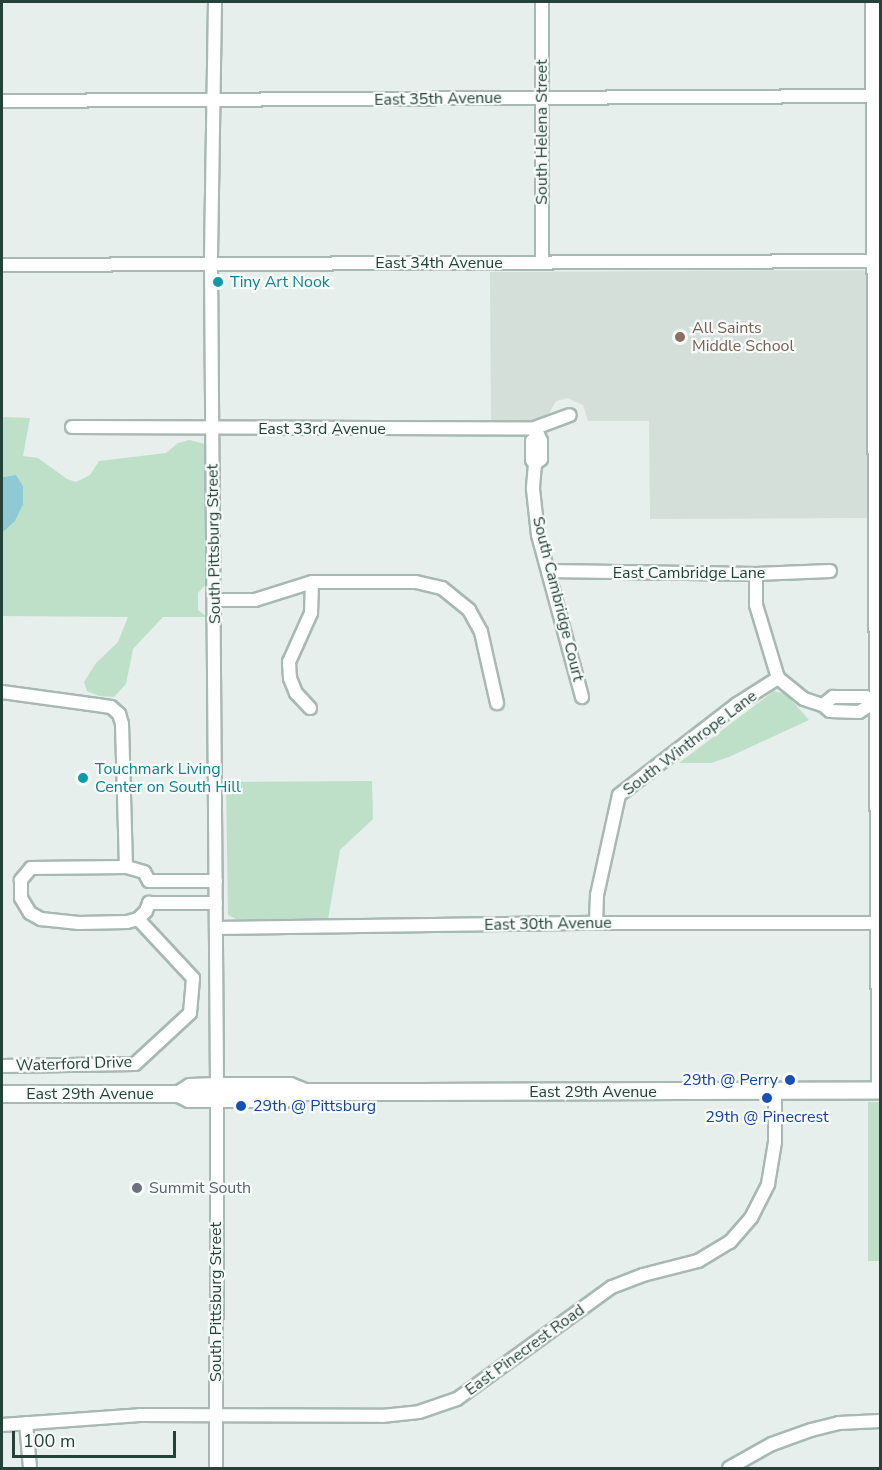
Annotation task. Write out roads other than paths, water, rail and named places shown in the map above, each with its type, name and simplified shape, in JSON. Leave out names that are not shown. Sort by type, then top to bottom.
[{"type":"street","name":"South Pittsburg Street","points":[[214,2],[211,264],[217,1093],[216,1468]]},
{"type":"street","name":"South Helena Street","points":[[542,2],[542,262]]},
{"type":"street","points":[[874,2],[878,63],[875,96],[878,243],[876,261],[878,590],[873,705],[880,923],[880,1090]]},
{"type":"street","name":"East 35th Avenue","points":[[2,101],[875,96]]},
{"type":"street","name":"East 34th Avenue","points":[[2,265],[876,261]]},
{"type":"street","name":"East 33rd Avenue","points":[[72,427],[536,432],[570,415]]},
{"type":"street","name":"South Cambridge Court","points":[[536,432],[532,445],[532,460],[535,464],[533,489],[537,523],[582,697]]},
{"type":"street","name":"East Cambridge Lane","points":[[548,572],[756,574],[830,571]]},
{"type":"street","points":[[756,574],[756,605],[778,678],[804,699],[823,705],[833,698],[866,698],[873,705]]},
{"type":"street","points":[[214,600],[255,600],[312,582],[416,582],[442,588],[469,610],[481,632],[497,703]]},
{"type":"street","points":[[310,708],[296,693],[290,678],[289,662],[311,613],[312,582]]},
{"type":"street","name":"South Winthrope Lane","points":[[596,923],[597,895],[619,795],[737,704],[778,678]]},
{"type":"street","points":[[2,692],[111,707],[119,714],[122,724],[126,867]]},
{"type":"street","points":[[126,867],[144,872],[149,881],[149,903],[138,919],[128,922],[79,923],[41,919],[30,913],[21,898],[21,880],[31,868],[126,867]]},
{"type":"street","points":[[149,881],[216,881]]},
{"type":"street","points":[[149,903],[216,903]]},
{"type":"street","name":"Waterford Drive","points":[[2,1066],[135,1064],[190,1013],[193,978],[189,970],[138,919]]},
{"type":"street","name":"East 30th Avenue","points":[[216,928],[596,923],[880,923]]},
{"type":"street","name":"East 29th Avenue","points":[[2,1094],[179,1094],[189,1099],[217,1093],[285,1099],[305,1092],[880,1090]]},
{"type":"street","name":"East Pinecrest Road","points":[[2,1425],[140,1415],[382,1416],[419,1412],[457,1399],[612,1287],[643,1275],[698,1261],[730,1242],[751,1218],[768,1184],[775,1142],[775,1091]]},
{"type":"street","points":[[729,1468],[772,1444],[811,1430],[850,1422],[880,1421]]},
{"type":"street","points":[[26,1423],[30,1468]]},
{"type":"water","points":[[16,475],[23,486],[23,504],[15,521],[2,533],[2,477]]},
{"type":"place","name":"Tiny Art Nook","points":[[218,282]]},
{"type":"place","name":"All Saints Middle School","points":[[680,337]]},
{"type":"place","name":"Touchmark Living Center on South Hill","points":[[83,778]]},
{"type":"place","name":"29th @ Perry","points":[[790,1080]]},
{"type":"place","name":"29th @ Pinecrest","points":[[767,1098]]},
{"type":"place","name":"29th @ Pittsburg","points":[[241,1106]]},
{"type":"place","name":"Summit South","points":[[137,1188]]}]
